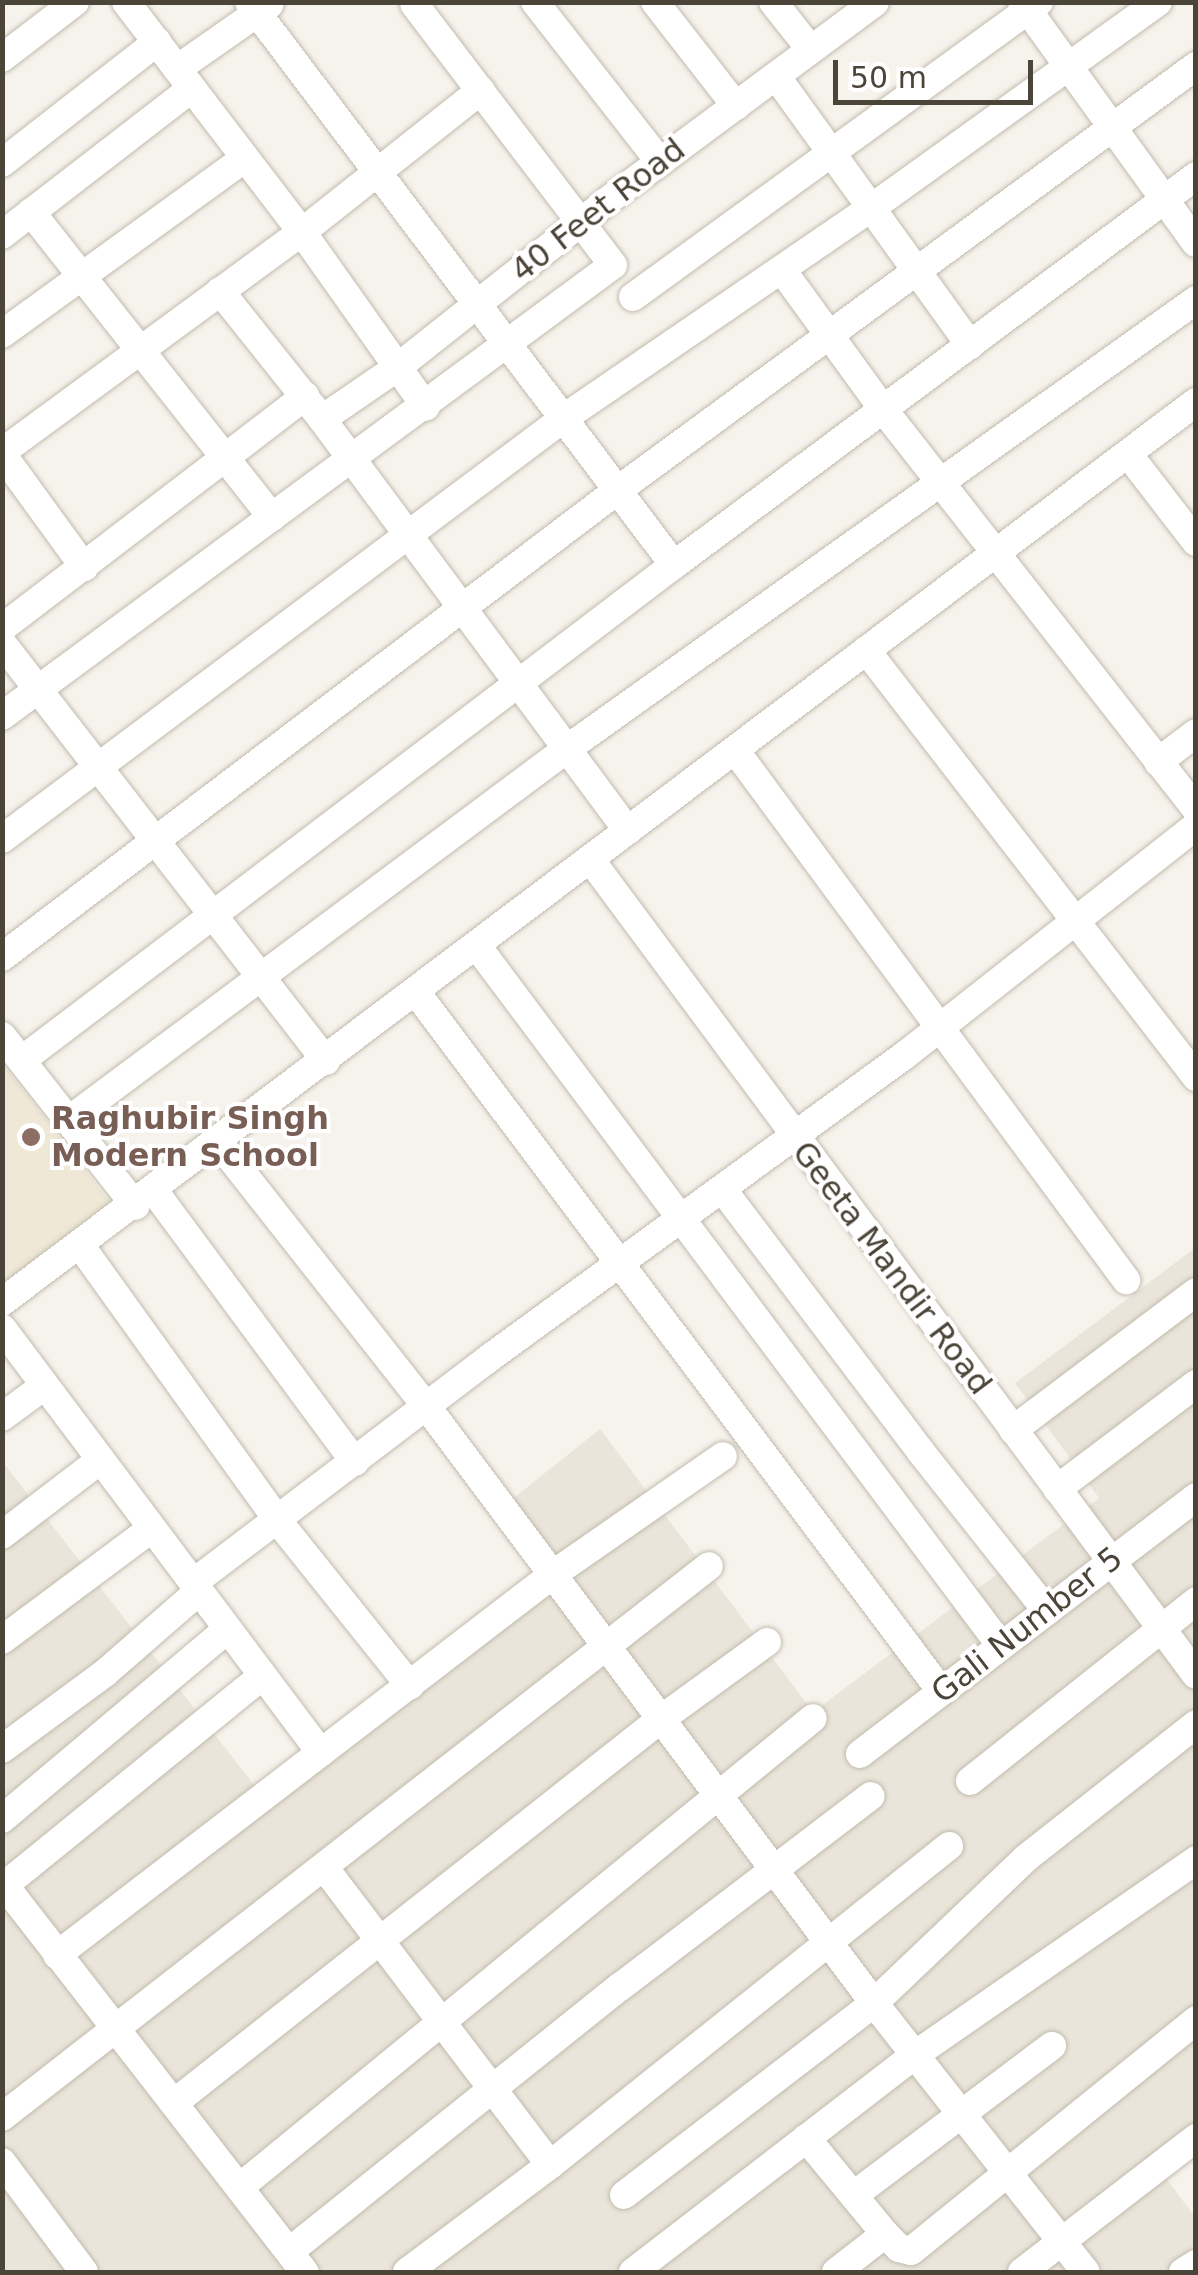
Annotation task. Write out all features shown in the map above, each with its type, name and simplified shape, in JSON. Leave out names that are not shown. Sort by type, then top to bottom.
[{"type":"street","points":[[2,58],[75,2]]},
{"type":"street","points":[[535,2],[660,162]]},
{"type":"street","points":[[654,2],[736,106]]},
{"type":"street","points":[[772,2],[811,50]]},
{"type":"street","name":"40 Feet Road","points":[[322,419],[398,367],[582,220],[876,2]]},
{"type":"street","points":[[2,839],[564,418],[872,207],[1158,2]]},
{"type":"street","points":[[2,716],[352,458],[426,408],[613,265],[414,4]]},
{"type":"street","points":[[633,297],[1030,5],[1068,67],[1196,243]]},
{"type":"street","points":[[2,234],[185,79],[260,6],[376,170],[674,565]]},
{"type":"street","points":[[139,7],[157,42],[302,232],[426,408]]},
{"type":"street","points":[[2,164],[157,42]]},
{"type":"street","points":[[2,957],[618,490],[1196,66]]},
{"type":"street","points":[[776,76],[835,152],[970,345]]},
{"type":"street","points":[[84,566],[2,453],[302,232],[481,90]]},
{"type":"street","points":[[2,334],[245,158]]},
{"type":"street","points":[[22,1060],[674,565],[1196,176]]},
{"type":"street","points":[[32,212],[272,517]]},
{"type":"street","points":[[782,270],[883,409],[1196,809]]},
{"type":"street","points":[[220,291],[352,458],[564,751],[628,830]]},
{"type":"street","points":[[69,1120],[262,980],[564,751],[1196,300]]},
{"type":"street","points":[[2,628],[305,396]]},
{"type":"street","points":[[2,1302],[145,1199],[866,650],[998,556],[1196,402]]},
{"type":"street","points":[[1128,454],[1196,542]]},
{"type":"street","points":[[2,643],[326,1061]]},
{"type":"street","points":[[866,650],[1196,1077]]},
{"type":"street","points":[[1158,762],[1196,733]]},
{"type":"street","points":[[736,750],[1126,1280]]},
{"type":"street","points":[[2,1749],[105,1673],[196,1587],[278,1521],[618,1264],[796,1137],[1196,826]]},
{"type":"street","name":"Geeta Mandir Road","points":[[590,859],[1196,1675]]},
{"type":"street","points":[[477,946],[683,1216],[1000,1646]]},
{"type":"street","points":[[416,992],[941,1691]]},
{"type":"street","points":[[2,1036],[69,1120],[145,1199],[355,1462]]},
{"type":"street","points":[[219,1143],[427,1407],[874,2003],[1086,2272]]},
{"type":"street","points":[[723,1190],[921,1452],[1048,1611]]},
{"type":"street","points":[[80,1246],[278,1521],[410,1686]]},
{"type":"street","points":[[1013,1430],[1196,1292]]},
{"type":"street","points":[[2,1328],[321,1753]]},
{"type":"street","points":[[1057,1489],[1196,1384]]},
{"type":"street","points":[[2,1418],[44,1386]]},
{"type":"street","points":[[57,1955],[552,1575],[723,1456]]},
{"type":"street","points":[[2,1535],[100,1460]]},
{"type":"street","name":"Gali Number 5","points":[[860,1754],[1196,1497]]},
{"type":"street","points":[[2,1640],[152,1528]]},
{"type":"street","points":[[2,2117],[709,1566]]},
{"type":"street","points":[[970,1781],[1196,1601]]},
{"type":"street","points":[[2,1819],[228,1630]]},
{"type":"street","points":[[174,2103],[661,1719],[767,1642]]},
{"type":"street","points":[[262,1676],[4,1884],[112,2030],[297,2262],[490,2092],[620,1987],[871,1796]]},
{"type":"street","points":[[240,2187],[814,1718]]},
{"type":"street","points":[[624,2194],[874,2003],[1026,1858],[1196,1724]]},
{"type":"street","points":[[407,2272],[550,2165],[949,1846]]},
{"type":"street","points":[[633,2272],[916,2054],[1196,1860]]},
{"type":"street","points":[[324,1867],[490,2092],[550,2165]]},
{"type":"street","points":[[806,2138],[898,2248],[912,2251],[1196,2020]]},
{"type":"street","points":[[854,2195],[1052,2046]]},
{"type":"street","points":[[1022,2272],[1196,2138]]},
{"type":"street","points":[[2,2162],[84,2272]]},
{"type":"street","points":[[836,2272],[885,2234]]},
{"type":"street","points":[[1184,2272],[1196,2264]]},
{"type":"shaded area","name":"Raghubir Singh Modern School","points":[[2,1063],[117,1211],[2,1293]]},
{"type":"shaded area","points":[[1195,1248],[1196,2136],[1157,2166],[1195,2217],[1195,2272],[3,2272],[2,1461],[261,1794],[553,1568],[500,1509],[600,1429],[813,1712],[1099,1498],[1015,1383]]},
{"type":"place","name":"Raghubir Singh Modern School","points":[[31,1137]]}]
